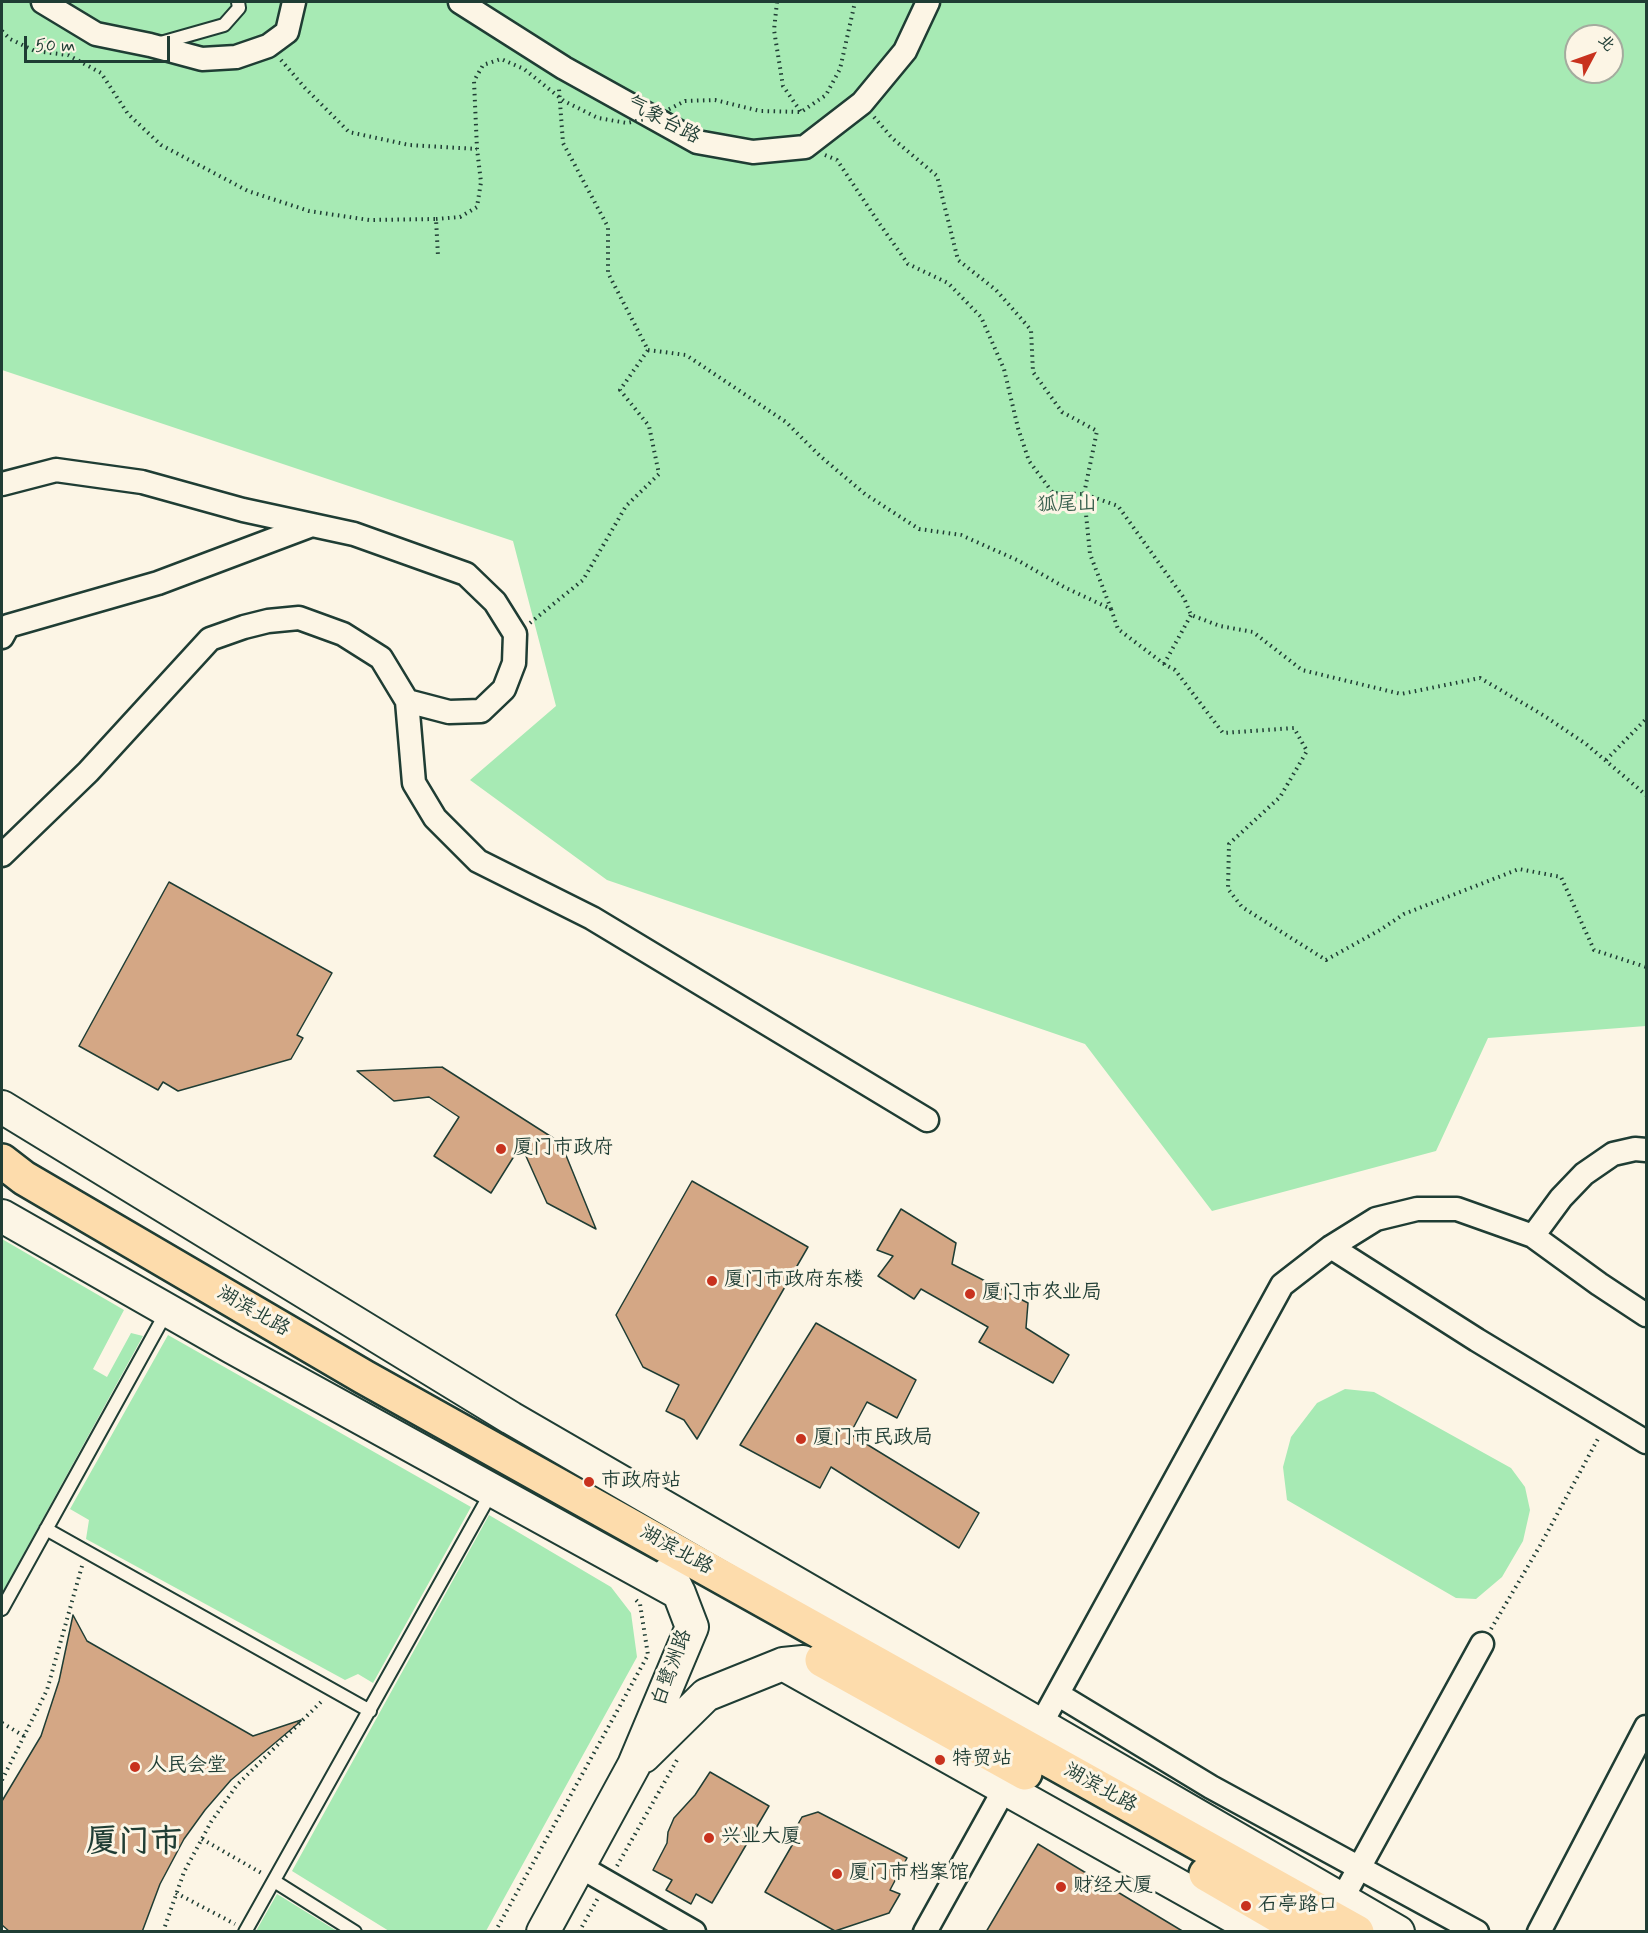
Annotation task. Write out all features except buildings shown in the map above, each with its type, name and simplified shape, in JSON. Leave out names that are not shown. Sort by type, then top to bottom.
[{"type":"main road","name":"湖滨北路","points":[[9,1170],[364,1377],[1357,1932]]},
{"type":"main road","name":"湖滨北路","points":[[822,1660],[1191,1865],[1306,1932]]},
{"type":"street","points":[[43,2],[96,34],[202,59],[236,57],[268,46],[287,32],[294,2]]},
{"type":"street","name":"气象台路","points":[[460,2],[564,68],[697,142],[753,152],[805,147]]},
{"type":"street","points":[[805,147],[862,103],[905,51],[928,2]]},
{"type":"street","points":[[2,484],[56,470],[142,482],[243,510],[354,534],[466,574],[495,602],[516,634],[514,663],[504,689],[481,711],[449,712],[407,701]]},
{"type":"street","points":[[2,637],[8,626],[158,583],[312,525]]},
{"type":"street","points":[[2,855],[88,772],[210,639],[252,625],[299,618],[343,634],[381,658],[407,701],[414,783],[435,818],[478,861],[592,918],[927,1120]]},
{"type":"street","points":[[2,1107],[511,1418],[1398,1932]]},
{"type":"street","points":[[1533,1236],[1561,1198],[1584,1174],[1613,1154],[1635,1149],[1647,1150]]},
{"type":"street","points":[[1041,1724],[1059,1695],[1282,1285],[1331,1248],[1376,1219],[1417,1209],[1457,1209],[1533,1236],[1599,1284],[1647,1315]]},
{"type":"street","points":[[2,1216],[167,1310],[679,1593]]},
{"type":"street","points":[[1331,1248],[1647,1443]]},
{"type":"street","name":"白鹭洲路","points":[[543,1932],[634,1765],[692,1627],[653,1538]]},
{"type":"street","points":[[1342,1899],[1482,1644]]},
{"type":"street","name":"白鹭洲路","points":[[634,1765],[706,1695],[783,1664],[822,1660]]},
{"type":"street","points":[[783,1664],[1261,1932]]},
{"type":"street","points":[[1059,1695],[1211,1787],[1477,1932]]},
{"type":"street","points":[[1539,1932],[1647,1727]]},
{"type":"street","points":[[925,1932],[1005,1788]]},
{"type":"street","points":[[579,1866],[694,1932]]},
{"type":"lane","points":[[150,45],[224,25],[239,8],[238,2]]},
{"type":"lane","points":[[2,1609],[167,1310]]},
{"type":"lane","points":[[246,1931],[493,1490]]},
{"type":"lane","points":[[46,1528],[370,1711]]},
{"type":"lane","points":[[274,1881],[355,1932]]},
{"type":"path","points":[[777,2],[774,30],[783,86],[801,112]]},
{"type":"path","points":[[2,31],[10,39],[35,51],[68,55],[101,73],[128,114],[161,145],[248,191],[309,210],[369,220],[436,219],[460,217],[477,207],[481,182],[474,81],[483,65],[501,58],[524,69],[564,101],[598,118],[627,123],[654,117],[686,101],[715,100],[760,111],[801,112],[826,95],[840,69],[855,2]]},
{"type":"path","points":[[268,46],[305,88],[349,132],[409,145],[477,149]]},
{"type":"path","points":[[564,68],[559,85],[563,143],[608,227],[608,273],[648,351]]},
{"type":"path","points":[[862,103],[892,138],[937,176],[958,260],[996,290],[1031,330],[1033,372],[1062,412],[1097,431],[1084,495],[1090,554],[1118,629],[1175,670],[1223,733],[1294,728],[1307,751],[1280,797],[1229,844],[1228,889],[1242,907],[1326,960],[1404,914],[1519,869],[1561,877],[1594,950],[1647,967]]},
{"type":"path","points":[[805,147],[837,160],[908,264],[948,283],[981,317],[1004,369],[1018,428],[1029,461],[1053,493],[1084,495],[1118,506],[1184,598],[1191,615],[1220,626],[1253,632],[1302,670],[1401,694],[1480,678],[1543,715],[1586,744],[1647,795]]},
{"type":"path","points":[[436,219],[438,256]]},
{"type":"path","points":[[648,351],[686,355],[786,422],[820,456],[865,494],[919,529],[961,535],[1017,560],[1066,588],[1111,609]]},
{"type":"path","points":[[516,634],[583,580],[626,506],[659,474],[649,426],[620,390],[648,351]]},
{"type":"path","points":[[1164,664],[1191,615]]},
{"type":"path","points":[[1606,760],[1647,719]]},
{"type":"path","points":[[1482,1644],[1541,1544],[1608,1420]]},
{"type":"path","points":[[2,1780],[47,1690],[86,1551]]},
{"type":"path","points":[[495,1932],[648,1654]]},
{"type":"path","points":[[163,1932],[184,1872],[211,1822],[237,1785],[333,1690]]},
{"type":"path","points":[[2,1723],[24,1736]]},
{"type":"path","points":[[579,1932],[678,1760]]},
{"type":"path","points":[[202,1839],[274,1881]]},
{"type":"path","points":[[176,1893],[246,1931]]},
{"type":"green space","name":"狐尾山","points":[[2,2],[1646,2],[1646,1026],[1488,1038],[1436,1151],[1212,1211],[1085,1044],[607,880],[470,780],[556,706],[513,541],[2,370]]},
{"type":"green space","points":[[2,1239],[124,1310],[93,1369],[107,1377],[131,1333],[143,1336],[2,1593]]},
{"type":"green space","points":[[168,1335],[471,1507],[373,1683],[358,1674],[345,1680],[86,1539],[89,1520],[70,1509]]},
{"type":"green space","points":[[1345,1389],[1374,1392],[1511,1468],[1525,1487],[1530,1510],[1523,1541],[1502,1577],[1476,1599],[1456,1598],[1287,1500],[1283,1467],[1291,1437],[1317,1403]]},
{"type":"green space","points":[[489,1515],[611,1587],[631,1613],[637,1657],[486,1931],[389,1931],[292,1871]]},
{"type":"green space","points":[[277,1894],[337,1931],[256,1931]]},
{"type":"place","name":"厦门市政府","points":[[501,1149]]},
{"type":"place","name":"厦门市政府东楼","points":[[712,1281]]},
{"type":"place","name":"厦门市农业局","points":[[970,1294]]},
{"type":"place","name":"厦门市民政局","points":[[801,1439]]},
{"type":"place","name":"市政府站","points":[[589,1482]]},
{"type":"place","name":"特贸站","points":[[940,1760]]},
{"type":"place","name":"人民会堂","points":[[135,1767]]},
{"type":"place","name":"兴业大厦","points":[[709,1838]]},
{"type":"place","name":"厦门市档案馆","points":[[837,1874]]},
{"type":"place","name":"财经大厦","points":[[1061,1887]]},
{"type":"place","name":"石亭路口","points":[[1246,1906]]},
{"type":"district","name":"厦门市","points":[[134,1844]]}]
